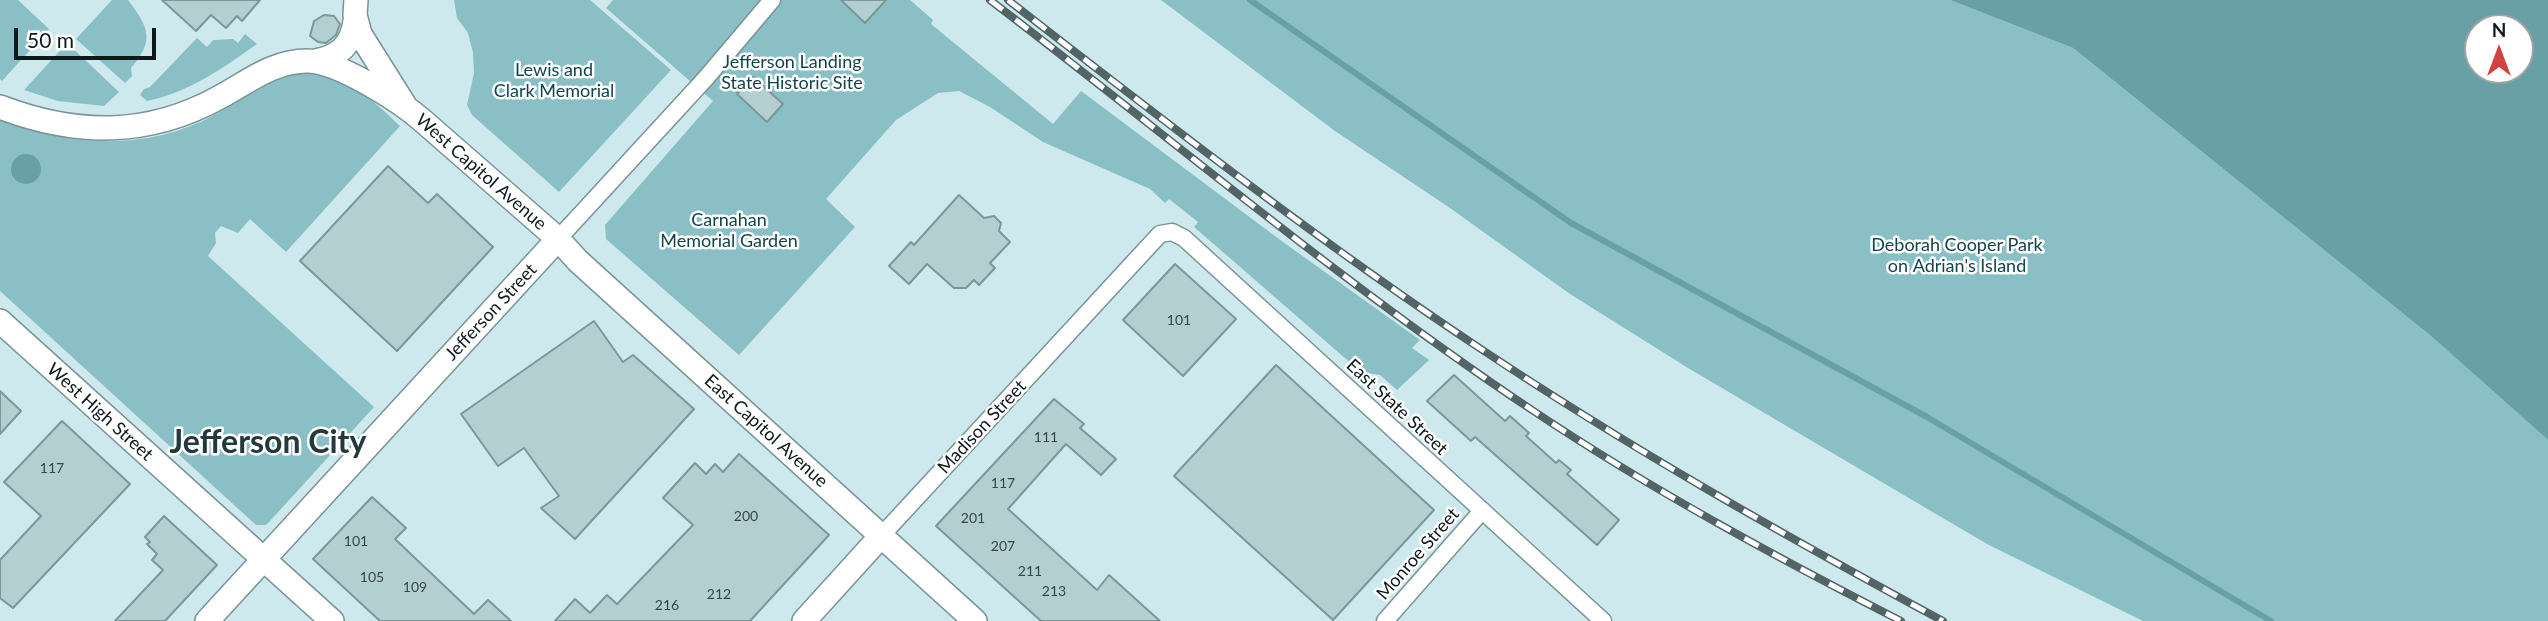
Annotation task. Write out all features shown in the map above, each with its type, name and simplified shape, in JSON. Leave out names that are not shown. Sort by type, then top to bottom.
[{"type":"street","name":"Jefferson Street","points":[[207,621],[697,88],[772,0]]},
{"type":"street","name":"West Capitol Avenue","points":[[356,10],[360,34],[404,104]]},
{"type":"street","points":[[0,107],[38,120],[84,128],[125,128],[153,124],[209,103],[266,70],[334,56],[343,50],[352,36],[356,10]]},
{"type":"street","name":"West Capitol Avenue","points":[[316,61],[404,104],[558,239]]},
{"type":"street","name":"East State Street","points":[[1160,234],[1172,232],[1184,238],[1603,621]]},
{"type":"street","name":"Madison Street","points":[[804,621],[1160,234]]},
{"type":"street","name":"East Capitol Avenue","points":[[558,239],[578,261],[975,621]]},
{"type":"street","name":"West High Street","points":[[0,321],[332,621]]},
{"type":"street","name":"Monroe Street","points":[[1385,621],[1481,512]]},
{"type":"green space","points":[[0,0],[18,0],[49,29],[2,81],[0,79]]},
{"type":"green space","points":[[112,0],[128,0],[145,26],[144,50],[131,68],[132,76],[125,83],[76,39]]},
{"type":"green space","name":"Lewis and Clark Memorial","points":[[454,0],[590,0],[671,70],[559,192],[472,115],[467,105],[474,73],[473,53],[468,33],[457,18]]},
{"type":"green space","points":[[613,0],[910,0],[933,20],[931,24],[1053,124],[1081,91],[1283,242],[1420,340],[1412,348],[1429,360],[1397,390],[1380,375],[1361,372],[1194,227],[1198,222],[1169,199],[1165,203],[1150,189],[1043,142],[990,107],[959,91],[938,93],[896,120],[826,199],[855,227],[739,355],[606,239],[605,225],[713,101],[606,8]]},
{"type":"green space","name":"Deborah Cooper Park on Adrian's Island","points":[[1161,0],[1950,0],[2073,48],[2431,336],[2548,440],[2548,621],[2143,621],[1987,544],[1688,368],[1570,294],[1450,208],[1335,131]]},
{"type":"green space","points":[[245,34],[257,44],[205,78],[177,92],[147,101],[140,95],[197,38],[207,47],[213,40],[233,39],[238,43]]},
{"type":"green space","points":[[67,43],[119,92],[104,106],[58,101],[24,90]]},
{"type":"green space","points":[[305,72],[346,83],[369,98],[400,126],[286,252],[250,219],[238,233],[221,226],[215,233],[216,243],[208,256],[374,407],[266,525],[256,525],[0,291],[0,120],[26,129],[80,140],[135,140],[188,127],[214,115],[269,82]]},
{"type":"shaded area","points":[[1950,0],[2548,0],[2548,440],[2431,336],[2073,48]]},
{"type":"shaded area","points":[[26,154],[37,158],[41,169],[37,180],[26,184],[15,180],[11,169],[15,158]]},
{"type":"building","points":[[162,0],[260,0],[242,21],[237,16],[226,28],[211,15],[196,31]]},
{"type":"building","points":[[841,0],[886,0],[865,23]]},
{"type":"building","points":[[324,15],[334,16],[340,24],[336,35],[326,43],[318,42],[310,36],[314,21]]},
{"type":"building","points":[[753,77],[783,104],[767,122],[737,94]]},
{"type":"building","points":[[388,166],[428,203],[437,194],[493,247],[397,351],[300,261]]},
{"type":"building","points":[[959,195],[984,218],[994,216],[1001,223],[999,231],[1010,242],[990,263],[995,268],[979,285],[974,280],[966,288],[954,288],[927,264],[909,284],[889,266],[911,242],[914,245]]},
{"type":"building","points":[[1175,264],[1236,319],[1183,376],[1123,320]]},
{"type":"building","points":[[594,321],[623,362],[633,355],[694,409],[575,539],[541,508],[559,496],[524,448],[498,466],[461,414]]},
{"type":"building","points":[[1276,365],[1434,510],[1333,620],[1174,476]]},
{"type":"building","points":[[1454,375],[1505,421],[1510,416],[1529,433],[1526,436],[1556,463],[1559,460],[1571,470],[1567,474],[1619,520],[1597,545],[1475,437],[1471,441],[1427,401]]},
{"type":"building","points":[[0,391],[21,411],[0,434]]},
{"type":"building","points":[[1054,399],[1084,424],[1080,428],[1116,459],[1101,475],[1066,444],[1008,509],[1097,590],[1109,575],[1160,621],[1041,621],[936,526]]},
{"type":"building","points":[[62,421],[130,484],[13,608],[0,598],[0,560],[41,516],[4,482]]},
{"type":"building","points":[[739,454],[829,535],[750,621],[555,621],[575,599],[590,613],[607,595],[617,604],[693,525],[663,498],[695,463],[706,474],[715,464],[723,472]]},
{"type":"building","points":[[372,497],[406,528],[395,539],[474,614],[488,600],[511,621],[380,621],[313,559]]},
{"type":"building","points":[[164,516],[217,565],[165,621],[115,621],[163,570],[152,560],[157,554],[147,544],[150,542],[145,537]]},
{"type":"waterway","points":[[1250,0],[1571,223],[1927,417],[2271,621]]},
{"type":"railway","points":[[990,0],[1327,263],[1464,364],[1624,469],[1715,522],[1901,621]]},
{"type":"railway","points":[[1008,0],[1301,223],[1481,349],[1709,490],[1943,621]]},
{"type":"district","name":"Jefferson City","points":[[268,443]]},
{"type":"park label","name":"Jefferson Landing State Historic Site","points":[[792,72]]},
{"type":"park label","name":"Carnahan Memorial Garden","points":[[729,230]]}]
